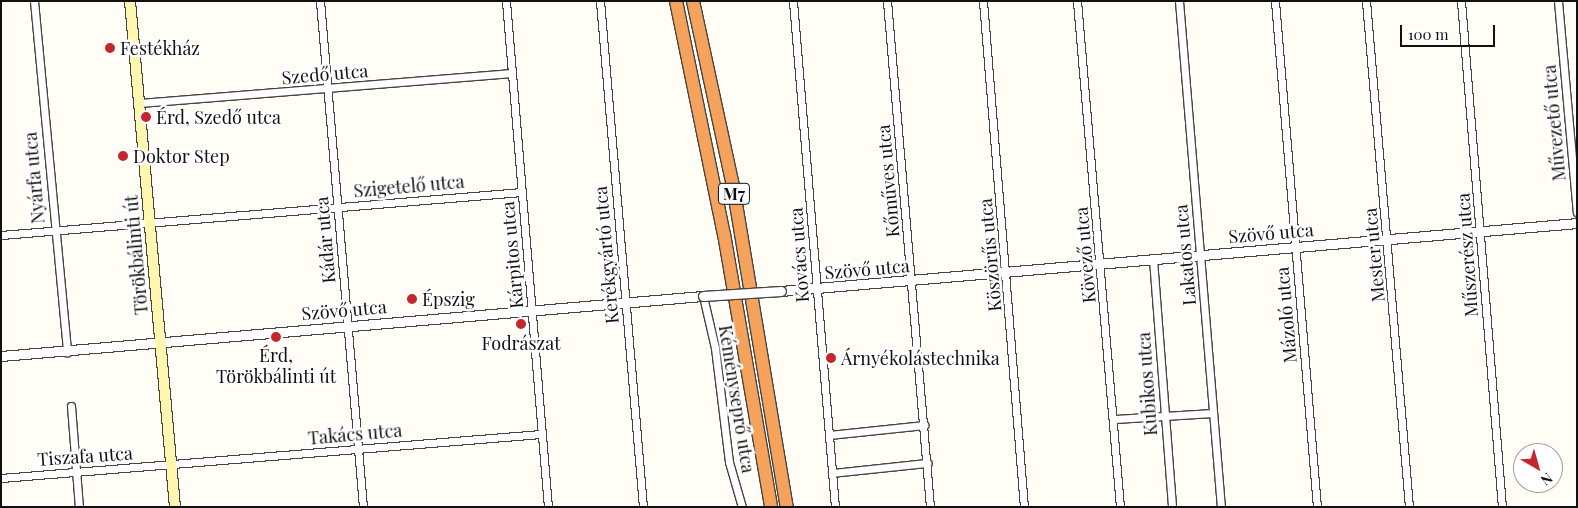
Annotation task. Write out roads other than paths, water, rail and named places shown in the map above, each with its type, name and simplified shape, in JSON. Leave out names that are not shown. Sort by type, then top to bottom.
[{"type":"highway","name":"M7","points":[[676,1],[724,234],[771,507]]},
{"type":"highway","name":"M7","points":[[694,1],[734,194],[786,507]]},
{"type":"main road","name":"Törökbálinti út","points":[[130,1],[175,507]]},
{"type":"street","name":"Nyárfa utca","points":[[34,1],[54,230],[67,352]]},
{"type":"street","name":"Kádár utca","points":[[320,1],[330,89],[336,207],[349,326],[363,507]]},
{"type":"street","name":"Kárpitos utca","points":[[506,1],[548,507]]},
{"type":"street","name":"Kerékgyártó utca","points":[[600,1],[643,507]]},
{"type":"street","name":"Kovács utca","points":[[793,1],[835,507]]},
{"type":"street","name":"Kőműves utca","points":[[887,1],[930,507]]},
{"type":"street","name":"Köszörűs utca","points":[[982,1],[1006,272],[1024,507]]},
{"type":"street","name":"Kövező utca","points":[[1077,1],[1115,419],[1120,507]]},
{"type":"street","name":"Lakatos utca","points":[[1178,1],[1221,507]]},
{"type":"street","name":"Mázoló utca","points":[[1275,1],[1317,507]]},
{"type":"street","name":"Mester utca","points":[[1366,1],[1388,239],[1409,507]]},
{"type":"street","name":"Műszerész utca","points":[[1461,1],[1502,507]]},
{"type":"street","name":"Művezető utca","points":[[1558,1],[1577,212]]},
{"type":"street","name":"Szedő utca","points":[[140,103],[512,73]]},
{"type":"street","name":"Szigetelő utca","points":[[1,235],[150,221],[522,192]]},
{"type":"street","name":"Szövő utca","points":[[1,356],[67,352],[160,341],[626,302],[911,281],[1100,261],[1201,256],[1577,223]]},
{"type":"street","name":"Kubikos utca","points":[[1153,259],[1172,507]]},
{"type":"street","name":"Kéményseprő utca","points":[[703,296],[715,348],[730,462],[742,507]]},
{"type":"street","points":[[71,406],[79,507]]},
{"type":"street","points":[[1115,419],[1164,418],[1213,413]]},
{"type":"street","points":[[829,434],[924,424]]},
{"type":"street","name":"Takács utca","points":[[172,464],[541,434]]},
{"type":"street","points":[[832,473],[927,463]]},
{"type":"street","name":"Tiszafa utca","points":[[1,478],[172,464]]},
{"type":"place","name":"Festékház","points":[[110,48]]},
{"type":"place","name":"Érd, Szedő utca","points":[[146,117]]},
{"type":"place","name":"Doktor Step","points":[[123,156]]},
{"type":"place","name":"Épszig","points":[[412,299]]},
{"type":"place","name":"Fodrászat","points":[[521,324]]},
{"type":"place","name":"Érd, Törökbálinti út","points":[[276,337]]},
{"type":"place","name":"Árnyékolástechnika","points":[[831,358]]}]
